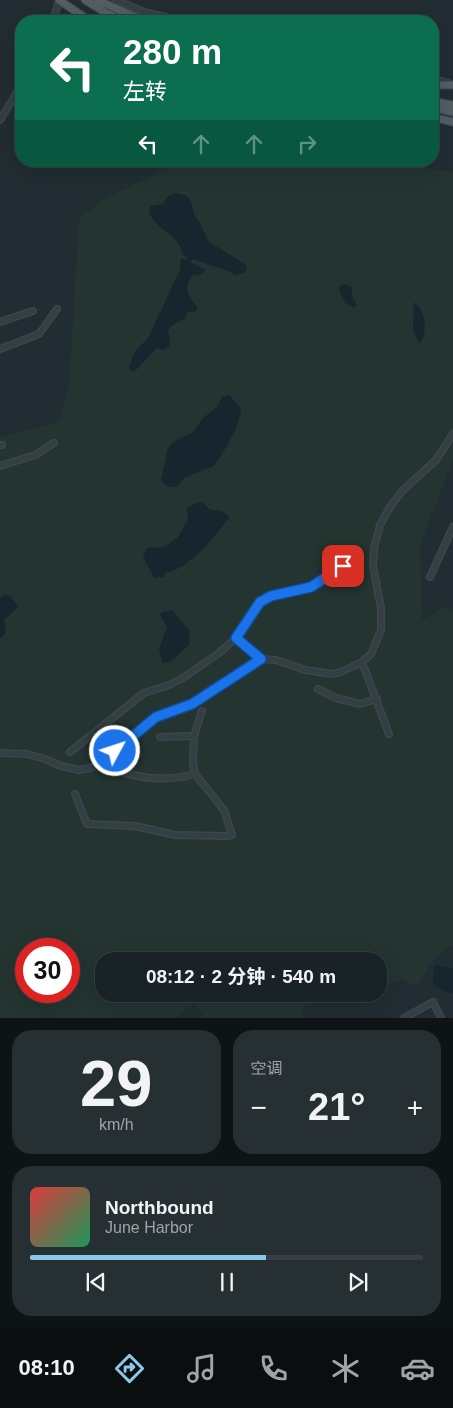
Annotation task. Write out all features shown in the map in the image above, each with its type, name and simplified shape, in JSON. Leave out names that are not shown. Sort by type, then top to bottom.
[{"type":"main road","points":[[59,0],[79,15]]},
{"type":"main road","points":[[85,0],[109,15]]},
{"type":"main road","points":[[97,0],[131,15]]},
{"type":"main road","points":[[439,85],[453,84]]},
{"type":"main road","points":[[439,102],[453,105]]},
{"type":"main road","points":[[439,109],[453,112]]},
{"type":"main road","points":[[439,119],[453,122]]},
{"type":"street","points":[[55,15],[59,0]]},
{"type":"street","points":[[116,0],[144,12],[157,15]]},
{"type":"street","points":[[439,81],[453,84]]},
{"type":"street","points":[[0,120],[15,96]]},
{"type":"street","points":[[0,349],[39,334],[57,309]]},
{"type":"street","points":[[0,322],[33,310]]},
{"type":"street","points":[[236,638],[261,659],[276,660],[305,670],[332,674],[362,662],[371,654],[381,630],[381,608],[373,566],[374,548],[380,525],[399,495],[436,460],[453,434]]},
{"type":"street","points":[[0,466],[35,455],[54,443]]},
{"type":"street","points":[[430,577],[453,527]]},
{"type":"street","points":[[70,752],[144,693],[169,685],[183,678],[220,653],[236,638],[260,602],[271,596],[311,587],[358,556]]},
{"type":"street","points":[[0,753],[27,754],[79,770],[91,768],[100,764],[156,717],[192,704],[261,659]]},
{"type":"street","points":[[362,662],[389,734]]},
{"type":"street","points":[[318,689],[336,698],[360,704],[376,699]]},
{"type":"street","points":[[75,794],[87,824],[135,826],[175,835],[232,835],[224,810],[195,774],[193,762],[194,736],[202,711]]},
{"type":"street","points":[[160,737],[194,736]]},
{"type":"street","points":[[100,764],[116,771],[162,780],[179,779],[195,774]]},
{"type":"street","points":[[404,1018],[433,1002],[441,1018]]},
{"type":"shaded area","points":[[170,167],[414,167],[453,172],[453,461],[420,545],[422,620],[446,607],[453,612],[453,946],[441,953],[432,963],[418,986],[402,980],[387,984],[387,952],[95,952],[95,1002],[305,1002],[300,1018],[204,1018],[195,1003],[175,1018],[0,1018],[0,437],[59,422],[69,385],[79,219],[105,198]]},
{"type":"water","points":[[176,193],[187,196],[191,201],[195,216],[209,242],[245,264],[247,269],[237,276],[192,259],[191,262],[206,270],[201,274],[193,275],[187,288],[197,310],[187,312],[185,318],[171,326],[168,332],[169,346],[164,350],[157,348],[135,371],[132,371],[129,367],[135,351],[148,338],[180,270],[181,258],[187,260],[187,257],[182,254],[181,247],[152,218],[149,212],[151,206],[163,204],[169,195]]},
{"type":"water","points":[[344,284],[351,286],[353,298],[357,305],[354,308],[345,303],[339,290],[340,286]]},
{"type":"water","points":[[414,302],[421,311],[425,327],[420,343],[413,329]]},
{"type":"water","points":[[229,395],[240,407],[241,412],[236,429],[214,466],[184,478],[178,486],[168,487],[161,481],[168,448],[173,442],[193,432],[203,418],[217,407],[222,397]]},
{"type":"water","points":[[202,502],[209,509],[222,512],[229,518],[195,557],[177,569],[165,573],[164,577],[154,578],[143,557],[147,548],[162,547],[178,537],[188,520],[187,508]]},
{"type":"water","points":[[4,595],[10,596],[17,605],[17,608],[4,620],[6,628],[3,636],[0,638],[0,599]]},
{"type":"water","points":[[172,610],[190,631],[189,645],[171,661],[163,663],[159,649],[167,627],[160,615],[162,612]]},
{"type":"water","points":[[437,965],[453,969],[453,993],[447,993],[433,984],[434,967]]},
{"type":"route","points":[[115,751],[156,717],[192,704],[261,659],[236,638],[260,602],[271,596],[311,587],[343,566]]}]
